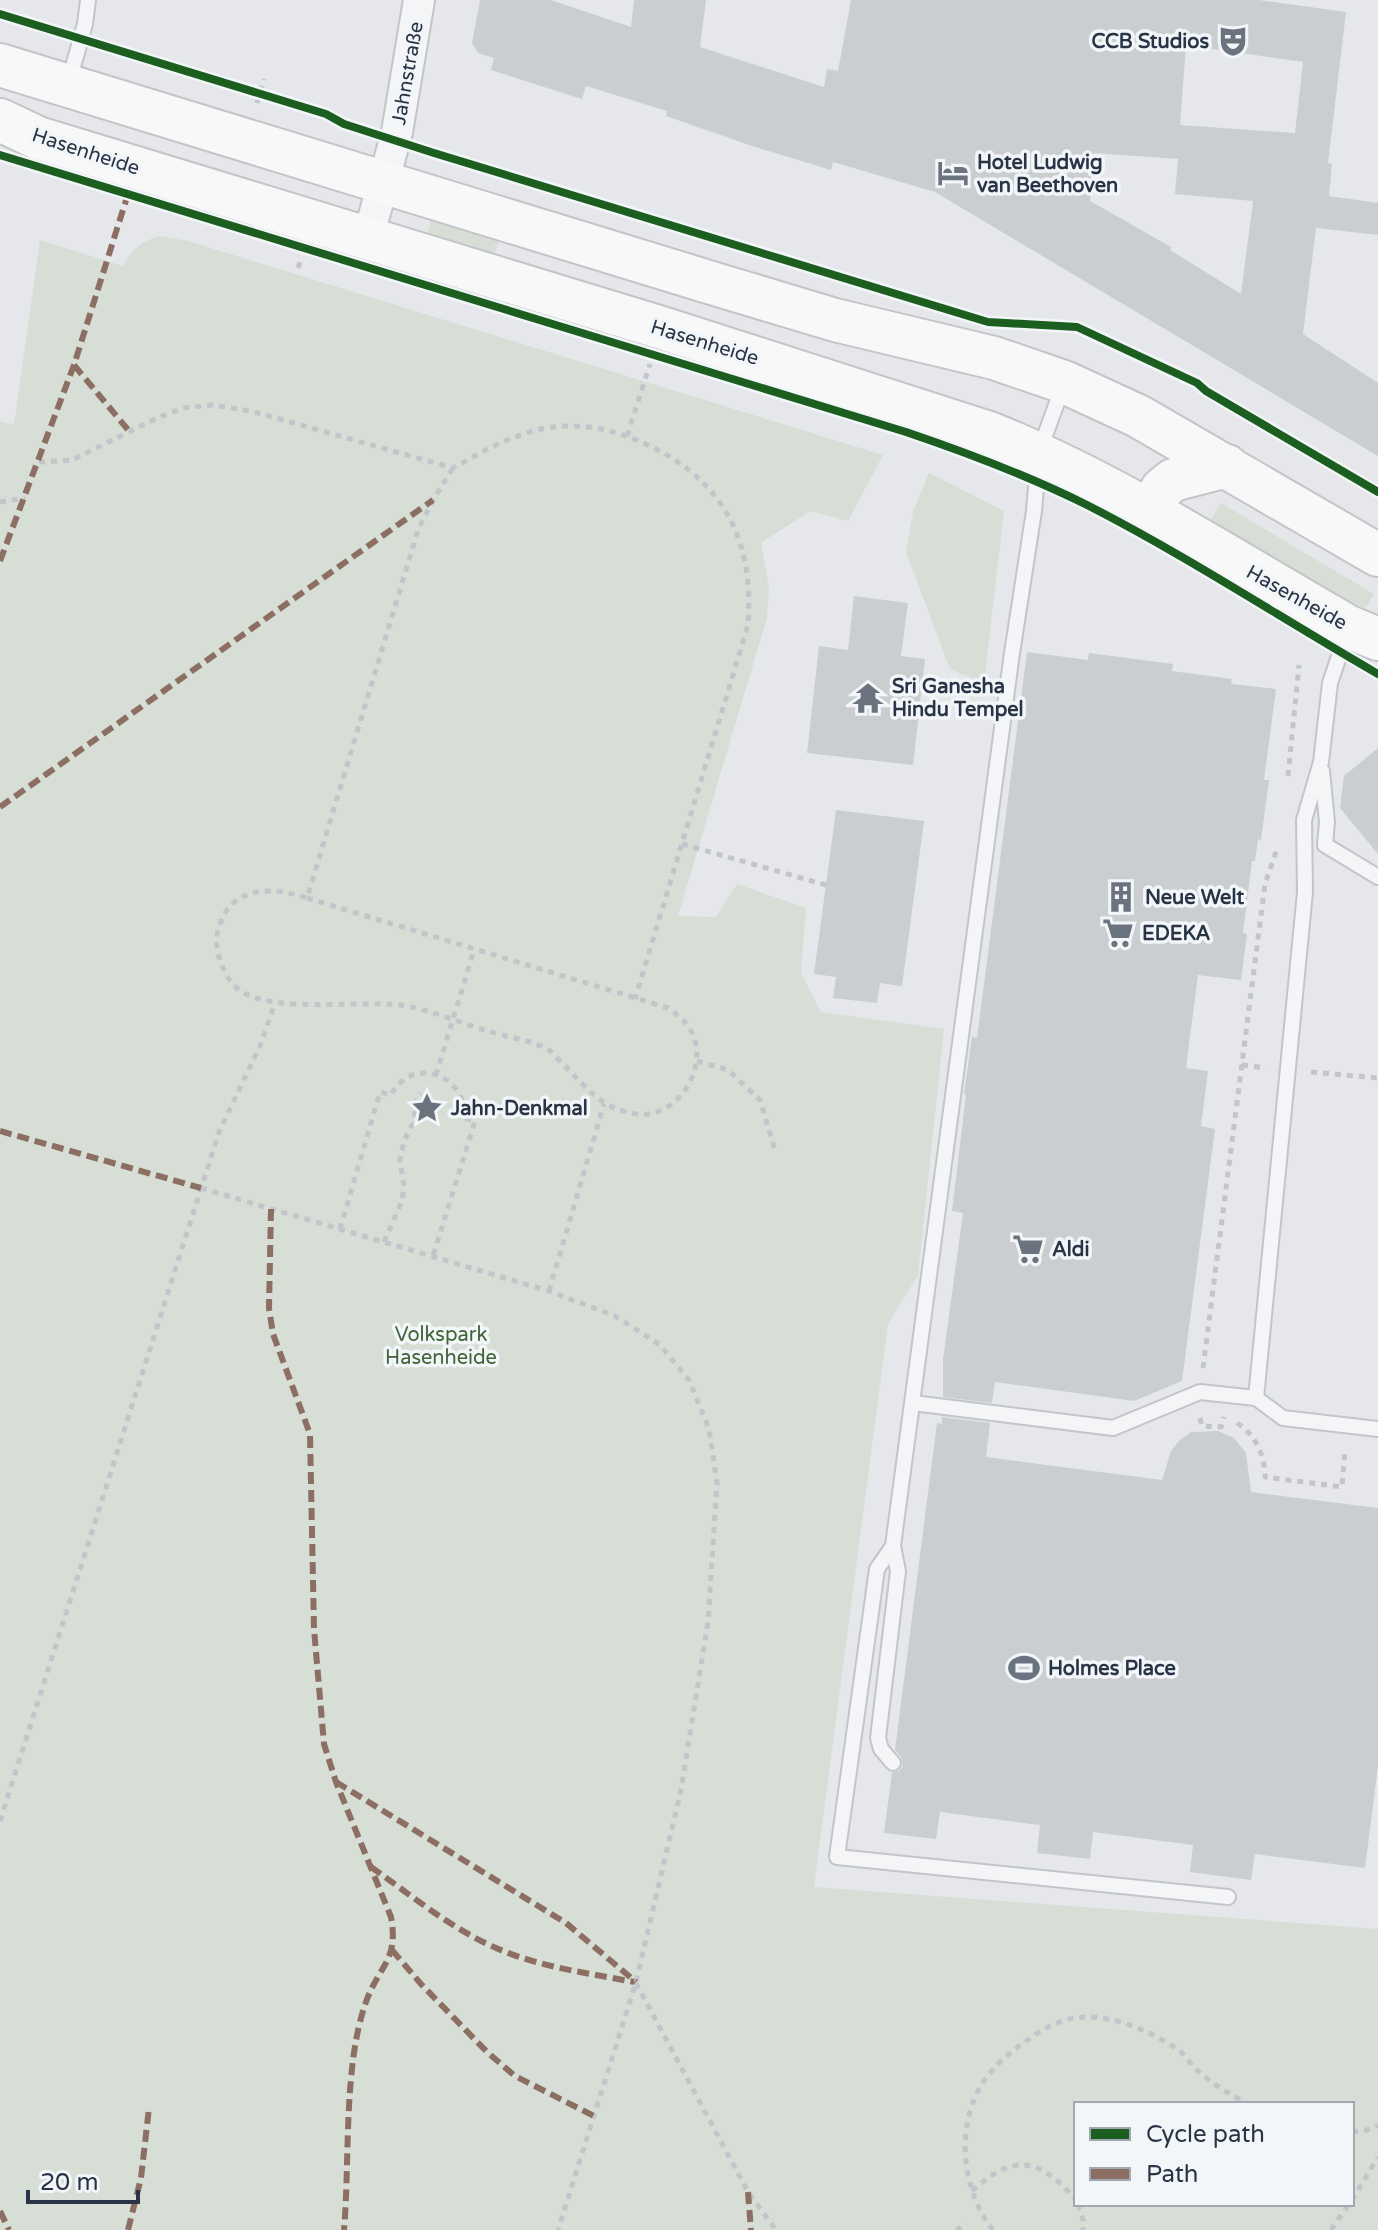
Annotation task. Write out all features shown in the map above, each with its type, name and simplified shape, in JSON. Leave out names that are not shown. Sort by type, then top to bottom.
[{"type":"main road","points":[[0,65],[835,320],[994,358],[1064,382],[1117,405],[1378,555]]},
{"type":"main road","name":"Hasenheide","points":[[0,120],[38,138],[933,413],[1039,452],[1363,633]]},
{"type":"main road","points":[[512,282],[529,228]]},
{"type":"main road","points":[[1149,512],[1162,489],[1173,480],[1227,466]]},
{"type":"street","name":"Jahnstraße","points":[[368,238],[397,132],[419,0]]},
{"type":"lane","points":[[67,86],[85,24],[88,0]]},
{"type":"lane","points":[[893,1763],[881,1749],[878,1738],[898,1571],[893,1546],[1012,653],[1034,511],[1039,452],[1064,382]]},
{"type":"lane","points":[[1256,1398],[1305,892],[1304,820],[1321,762],[1330,683],[1363,633]]},
{"type":"lane","points":[[1321,762],[1327,822],[1325,845],[1378,877]]},
{"type":"lane","points":[[913,1403],[1113,1428],[1200,1392],[1256,1398],[1283,1418],[1378,1429]]},
{"type":"lane","points":[[893,1546],[877,1569],[837,1857],[1228,1897]]},
{"type":"path","points":[[258,98],[264,79]]},
{"type":"path","points":[[245,89],[258,98],[273,98]]},
{"type":"path","points":[[298,268],[301,259]]},
{"type":"path","points":[[627,436],[662,328]]},
{"type":"path","points":[[39,462],[72,460],[183,408],[212,405],[251,411],[453,468]]},
{"type":"path","points":[[307,898],[418,530],[453,468],[497,444],[538,431],[566,426],[595,428],[627,436],[671,457],[707,486],[729,516],[747,566],[750,593],[748,625],[635,999]]},
{"type":"path","points":[[0,502],[25,498]]},
{"type":"path","points":[[1286,790],[1299,665]]},
{"type":"path","points":[[1202,1380],[1265,884],[1281,837]]},
{"type":"path","points":[[682,844],[826,885]]},
{"type":"path","points":[[266,889],[307,898],[668,1008],[681,1017],[691,1030],[696,1044],[697,1061],[692,1080],[678,1099],[660,1111],[640,1114],[604,1104],[548,1049],[402,1005],[275,1003],[239,990],[226,974],[217,953],[217,932],[223,916],[247,894],[266,889]]},
{"type":"path","points":[[436,1075],[474,950]]},
{"type":"path","points":[[0,1821],[219,1132],[260,1046],[275,1003]]},
{"type":"path","points":[[697,1061],[728,1070],[760,1100],[775,1150]]},
{"type":"path","points":[[1287,1070],[1378,1078]]},
{"type":"path","points":[[340,1229],[380,1092],[391,1095],[397,1084],[419,1072],[436,1075],[453,1084],[462,1096],[465,1118],[475,1121],[433,1256]]},
{"type":"path","points":[[384,1242],[402,1201],[404,1186],[400,1160],[420,1093]]},
{"type":"path","points":[[549,1291],[604,1104]]},
{"type":"path","points":[[201,1188],[549,1291],[615,1316],[660,1345],[689,1380],[709,1429],[717,1483],[708,1622],[681,1790],[636,1982],[558,2230]]},
{"type":"path","points":[[1201,1422],[1202,1426],[1221,1427],[1224,1417],[1243,1427],[1260,1451],[1265,1477],[1342,1487],[1348,1426]]},
{"type":"path","points":[[636,1982],[748,2192],[776,2230]]},
{"type":"path","points":[[993,2230],[983,2218],[972,2191],[965,2141],[976,2096],[984,2081],[1016,2047],[1041,2031],[1084,2017],[1132,2026],[1184,2054],[1213,2083],[1245,2102]]},
{"type":"path","points":[[1354,2131],[1378,2125]]},
{"type":"path","points":[[1354,2197],[1378,2157]]},
{"type":"path","points":[[972,2191],[995,2171],[1006,2166],[1026,2165],[1047,2173],[1074,2199]]},
{"type":"path","points":[[1078,2206],[1083,2230]]},
{"type":"path","points":[[1331,2230],[1348,2206]]},
{"type":"path","points":[[956,2230],[967,2224]]},
{"type":"green space","points":[[432,218],[499,240],[494,256],[427,234]]},
{"type":"green space","name":"Volkspark Hasenheide","points":[[160,236],[188,241],[883,455],[848,521],[810,511],[761,543],[769,587],[767,618],[678,916],[716,917],[737,884],[806,908],[801,973],[821,1012],[944,1029],[918,1275],[888,1324],[814,1887],[1378,1929],[1378,2230],[0,2230],[0,421],[14,425],[40,240],[123,266],[143,243]]},
{"type":"green space","points":[[929,473],[1004,511],[984,683],[950,669],[906,552],[913,512]]},
{"type":"green space","points":[[1221,503],[1374,594],[1365,608],[1330,592],[1210,521]]},
{"type":"building","points":[[480,0],[551,0],[631,27],[634,0],[706,0],[700,47],[824,87],[827,69],[838,71],[851,0],[1259,0],[1346,12],[1328,163],[1332,164],[1329,196],[1378,203],[1378,235],[1316,228],[1303,334],[1378,383],[1378,456],[935,192],[833,162],[831,170],[752,146],[666,116],[667,111],[586,86],[582,99],[491,70],[494,58],[478,53],[472,43]],"holes":[[[1186,45],[1303,62],[1295,133],[1180,125]],[[1094,153],[1178,159],[1175,194],[1253,201],[1241,294],[1170,250],[1171,247],[1090,201]]]},
{"type":"building","points":[[854,596],[908,603],[901,656],[925,659],[913,765],[807,753],[819,646],[848,650]]},
{"type":"building","points":[[1027,652],[1088,660],[1089,653],[1173,664],[1172,671],[1232,679],[1231,684],[1276,689],[1264,780],[1269,780],[1261,840],[1258,839],[1255,861],[1252,861],[1241,980],[1198,975],[1186,1068],[1208,1071],[1201,1126],[1215,1129],[1182,1381],[1134,1401],[995,1382],[992,1403],[943,1397],[943,1360],[963,1213],[952,1211],[964,1094],[972,1037],[977,1038]]},
{"type":"building","points":[[1378,748],[1378,854],[1340,808],[1344,776]]},
{"type":"building","points":[[836,810],[924,821],[902,986],[880,983],[877,1003],[833,998],[836,977],[814,974]]},
{"type":"building","points":[[942,1417],[990,1423],[986,1457],[1162,1480],[1171,1451],[1179,1441],[1191,1432],[1218,1431],[1234,1438],[1246,1453],[1251,1492],[1378,1508],[1378,1766],[1365,1868],[1255,1854],[1251,1880],[1190,1872],[1193,1845],[1093,1832],[1090,1859],[1037,1853],[1040,1825],[940,1812],[936,1839],[884,1833],[892,1773],[903,1766],[895,1750],[937,1423],[942,1424]]},
{"type":"marked path","points":[[0,561],[74,365],[128,194]]},
{"type":"marked path","points":[[74,365],[129,431]]},
{"type":"marked path","points":[[0,807],[433,500]]},
{"type":"marked path","points":[[0,1131],[201,1188]]},
{"type":"marked path","points":[[271,1209],[269,1308],[273,1334],[310,1434],[314,1629],[324,1744],[336,1782],[391,1917],[393,1932],[390,1953],[366,2002],[354,2055],[344,2230]]},
{"type":"marked path","points":[[336,1782],[566,1923],[636,1982]]},
{"type":"marked path","points":[[371,1867],[447,1921],[512,1955],[546,1965],[634,1982]]},
{"type":"marked path","points":[[392,1950],[487,2052],[515,2076],[594,2116]]},
{"type":"marked path","points":[[128,2230],[141,2178],[149,2108]]},
{"type":"marked path","points":[[748,2192],[751,2230]]},
{"type":"marked path","points":[[0,2211],[9,2230]]},
{"type":"cycle path","points":[[0,14],[326,114],[344,124],[434,153],[988,322],[1077,327],[1197,383],[1378,492]]},
{"type":"cycle path","points":[[0,155],[906,432],[975,457],[1065,494],[1124,525],[1378,674]]},
{"type":"place","name":"CCB Studios","points":[[1233,41]]},
{"type":"place","name":"Hotel Ludwig van Beethoven","points":[[953,173]]},
{"type":"place","name":"Sri Ganesha Hindu Tempel","points":[[868,698]]},
{"type":"place","name":"Neue Welt","points":[[1121,897]]},
{"type":"place","name":"EDEKA","points":[[1118,933]]},
{"type":"place","name":"Jahn-Denkmal","points":[[427,1108]]},
{"type":"place","name":"Aldi","points":[[1028,1249]]},
{"type":"place","name":"Holmes Place","points":[[1024,1668]]}]
